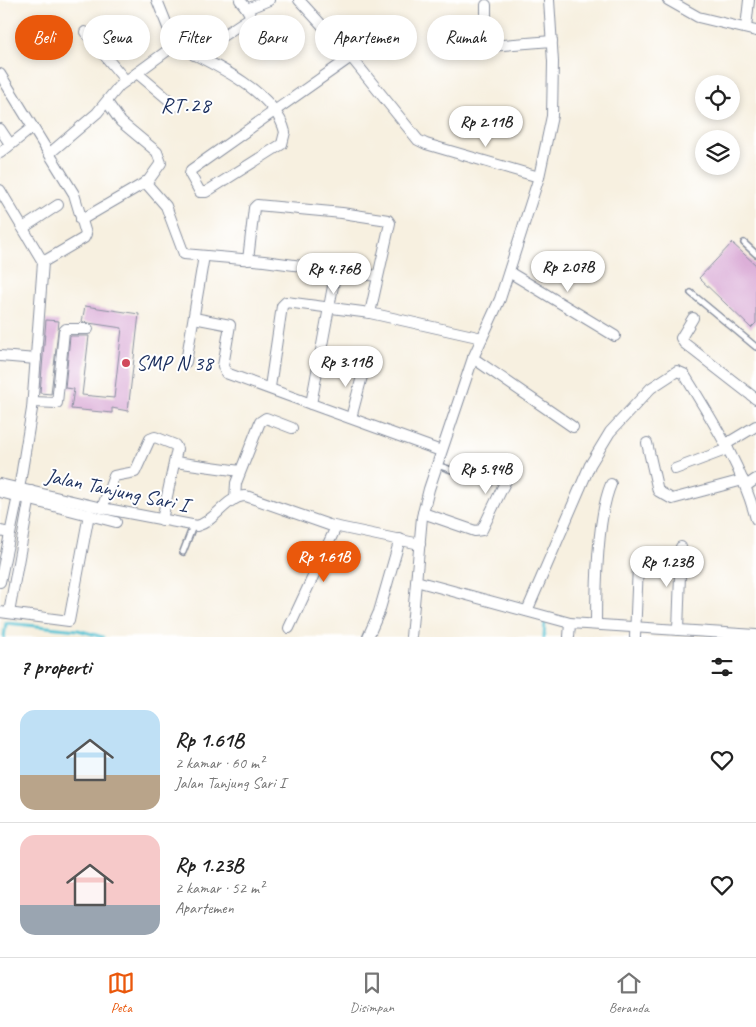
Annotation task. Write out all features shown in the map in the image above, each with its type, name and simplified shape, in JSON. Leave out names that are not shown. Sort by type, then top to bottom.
[{"type":"street","points":[[157,0],[163,15]]},
{"type":"street","points":[[229,32],[251,17],[240,0]]},
{"type":"street","points":[[247,9],[269,0]]},
{"type":"street","points":[[299,0],[315,18]]},
{"type":"street","points":[[411,637],[423,513],[441,451],[473,358],[500,299],[539,177],[552,116],[552,41],[549,0]]},
{"type":"street","points":[[668,0],[698,17],[751,30],[749,0]]},
{"type":"street","points":[[486,4],[486,15]]},
{"type":"street","points":[[504,45],[552,41]]},
{"type":"street","points":[[50,153],[97,113],[126,81],[160,56]]},
{"type":"street","points":[[108,60],[126,81]]},
{"type":"street","points":[[204,60],[242,80],[275,112],[286,132],[282,144],[206,192],[199,191],[190,174],[191,170],[275,112],[347,60]]},
{"type":"street","points":[[353,60],[418,140],[539,177]]},
{"type":"street","points":[[138,73],[176,106]]},
{"type":"street","points":[[0,74],[74,194],[86,234],[84,238],[43,262]]},
{"type":"street","points":[[81,220],[145,182],[159,168],[160,156],[121,122],[107,102]]},
{"type":"street","points":[[0,153],[33,127]]},
{"type":"street","points":[[0,130],[10,144]]},
{"type":"street","points":[[145,182],[166,206],[182,252],[187,255],[248,260],[377,276]]},
{"type":"street","points":[[0,190],[43,262],[33,402],[18,492],[5,532],[0,582]]},
{"type":"street","points":[[248,260],[254,208],[256,205],[342,212],[390,221],[370,313]]},
{"type":"street","points":[[23,228],[58,206]]},
{"type":"street","points":[[186,362],[204,256]]},
{"type":"street","points":[[311,404],[331,308],[336,270]]},
{"type":"street","points":[[509,272],[615,336]]},
{"type":"street","points":[[270,387],[283,304],[286,302],[370,313],[482,338]]},
{"type":"street","points":[[194,318],[230,325],[224,370],[228,374],[270,387],[311,404],[441,451]]},
{"type":"street","points":[[693,318],[681,338],[684,343],[756,399]]},
{"type":"street","points":[[33,402],[57,403],[64,331],[66,328],[88,329]]},
{"type":"street","points":[[0,356],[36,359]]},
{"type":"street","points":[[473,358],[573,427]]},
{"type":"street","points":[[350,418],[365,365]]},
{"type":"street","points":[[527,611],[590,465],[610,432],[651,388],[677,371],[682,372],[727,447],[744,483],[756,519]]},
{"type":"street","points":[[292,428],[263,419],[260,422],[236,483],[235,498],[240,496],[252,497],[302,517],[336,527],[420,544]]},
{"type":"street","points":[[675,469],[727,447],[756,426]]},
{"type":"street","points":[[102,508],[111,480],[118,474],[135,472],[152,438],[176,446],[175,462],[162,520]]},
{"type":"street","points":[[647,443],[658,491],[667,498],[672,499],[756,479]]},
{"type":"street","points":[[175,462],[240,471]]},
{"type":"street","points":[[423,513],[476,531],[482,530],[510,472]]},
{"type":"street","name":"Jalan Tanjung Sari I","points":[[0,484],[30,495],[193,525],[205,523],[235,498]]},
{"type":"street","points":[[596,624],[599,552],[606,496],[611,484]]},
{"type":"street","points":[[0,492],[18,492]]},
{"type":"street","points":[[89,514],[69,620],[4,612],[30,495],[116,522]]},
{"type":"street","points":[[289,628],[336,527]]},
{"type":"street","points":[[368,637],[379,612],[400,539]]},
{"type":"street","points":[[678,630],[681,547]]},
{"type":"street","points":[[635,632],[638,565]]},
{"type":"street","points":[[416,581],[570,624],[596,624],[635,632],[678,630],[697,635],[754,636]]},
{"type":"street","points":[[569,637],[570,624]]},
{"type":"lane","points":[[744,243],[756,254]]},
{"type":"lane","points":[[691,293],[756,348]]},
{"type":"lane","points":[[437,465],[490,482]]},
{"type":"lane","points":[[183,552],[193,525]]},
{"type":"building","points":[[732,243],[756,265],[756,323],[751,328],[699,278]]},
{"type":"building","points":[[85,306],[139,314],[128,411],[112,408],[112,413],[71,409],[74,389],[65,388],[70,336],[89,336],[82,395],[114,398],[122,328],[82,322]]},
{"type":"building","points":[[46,320],[59,321],[51,394],[40,393]]},
{"type":"waterway","points":[[544,637],[545,622]]},
{"type":"waterway","points":[[4,637],[6,623],[78,630],[103,637]]},
{"type":"place","name":"SMP N 38","points":[[126,363]]},
{"type":"district","name":"RT.28","points":[[186,104]]}]
